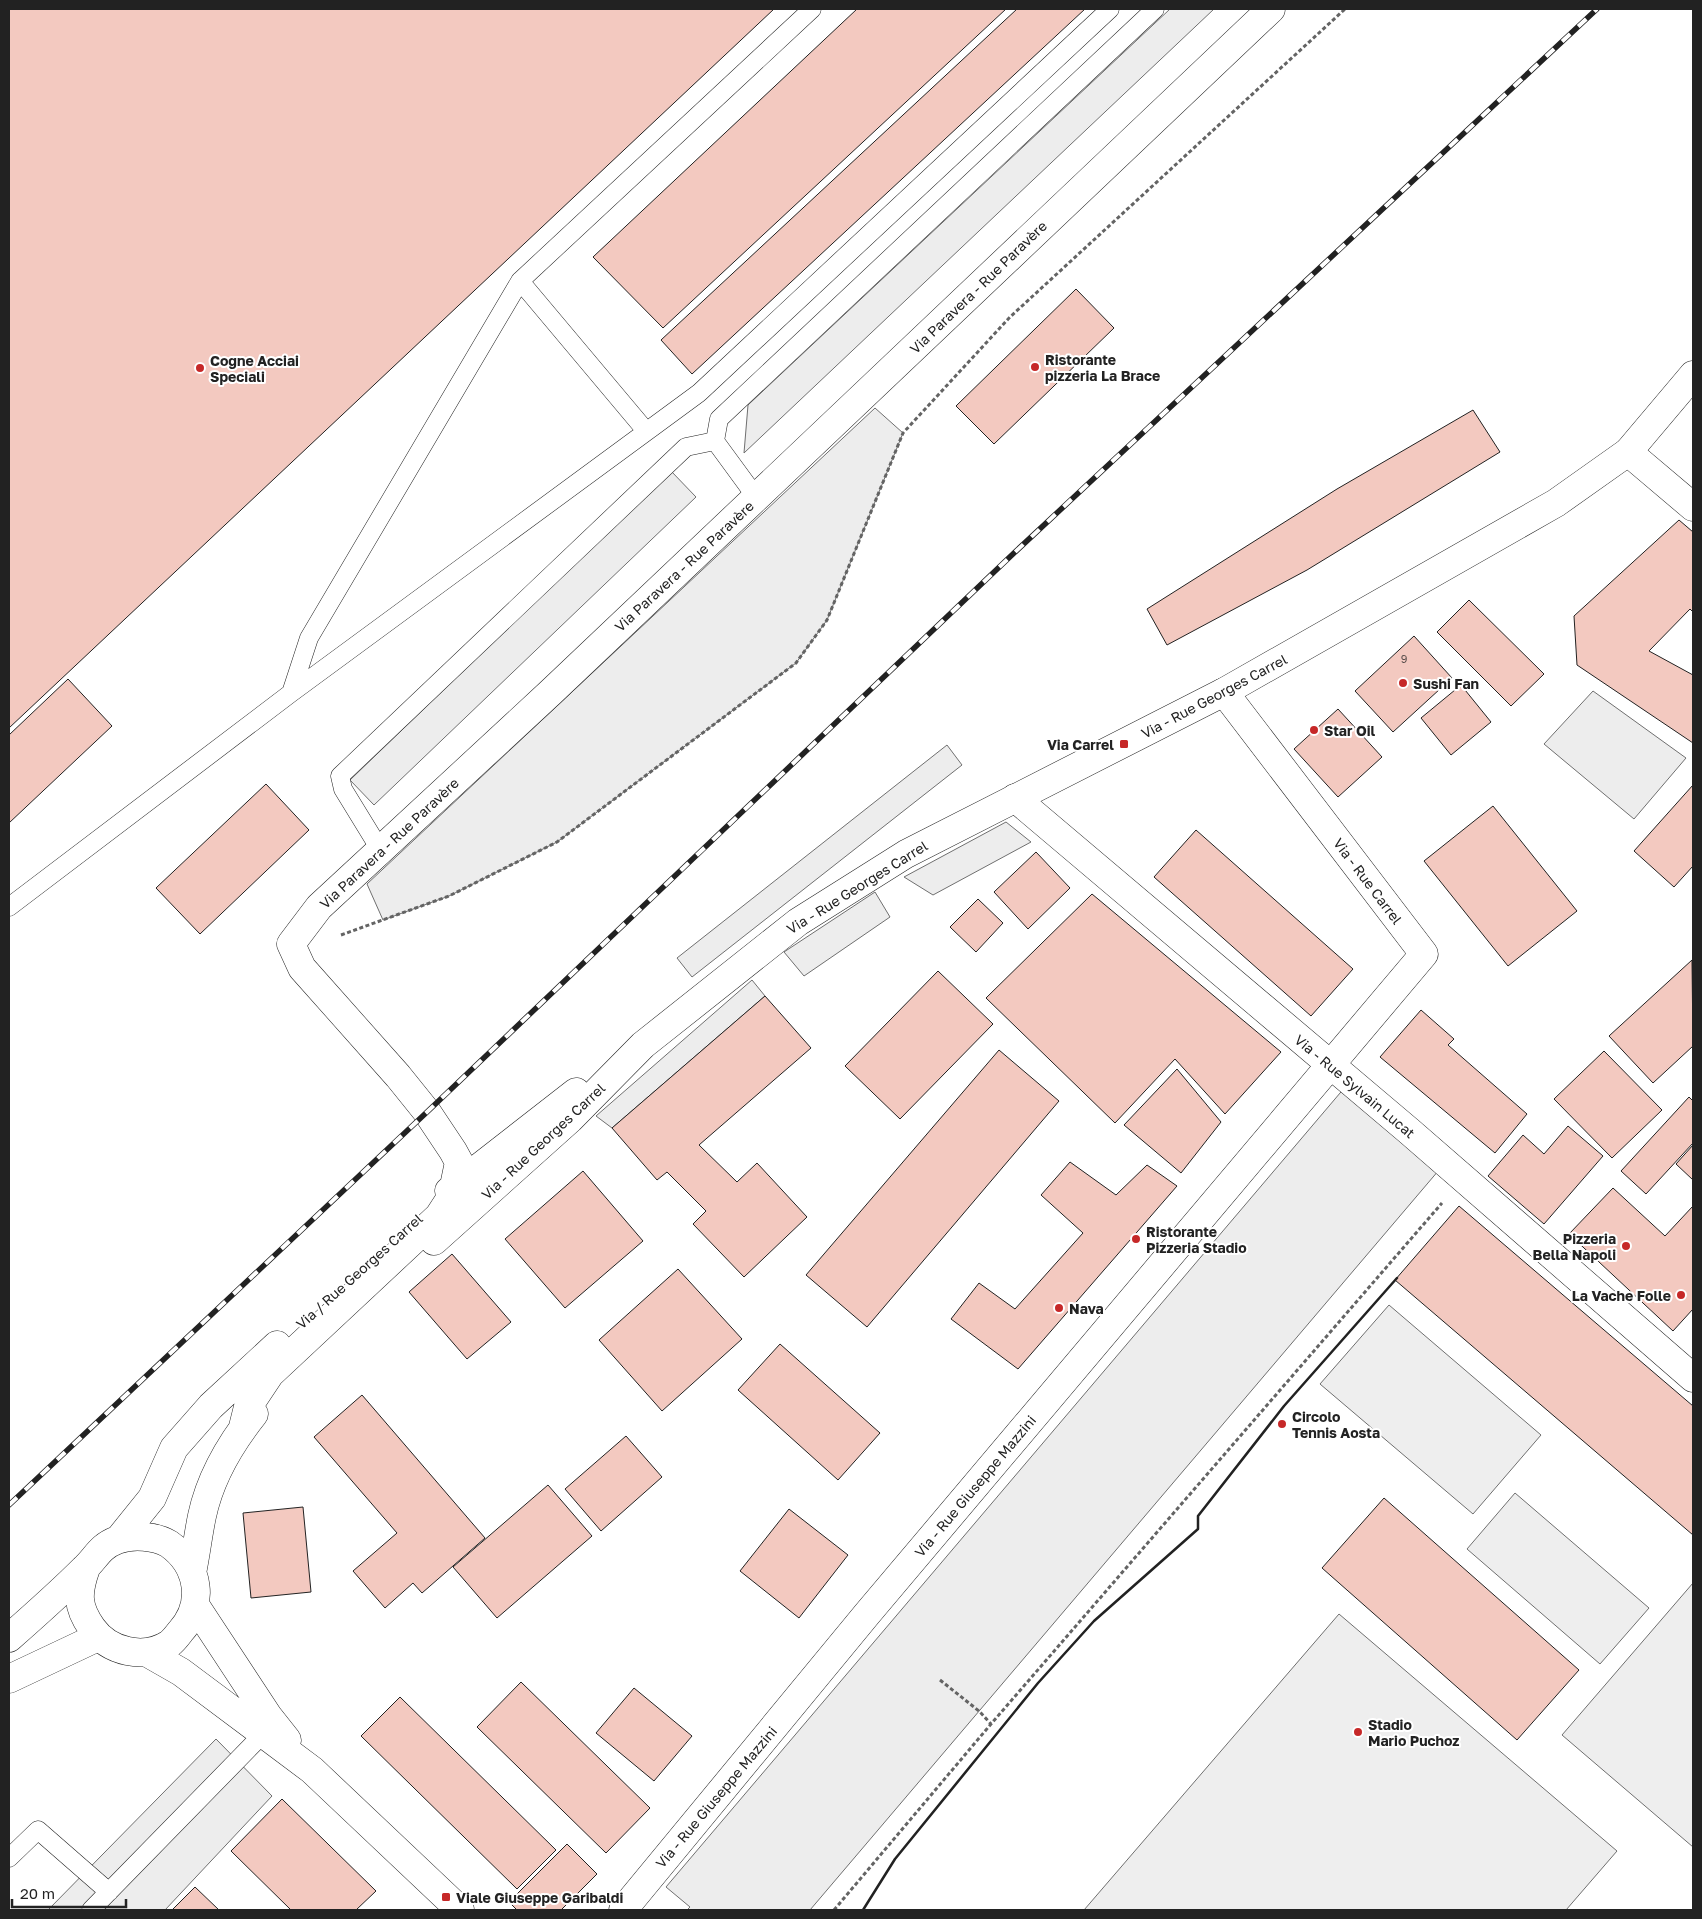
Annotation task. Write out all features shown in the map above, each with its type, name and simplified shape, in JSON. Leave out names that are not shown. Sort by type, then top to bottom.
[{"type":"street","name":"Via Paravera - Rue Paravère","points":[[453,1151],[427,1112],[398,1076],[302,968],[291,944],[319,907],[381,851],[1271,9]]},
{"type":"street","points":[[1693,376],[1628,452],[1693,508]]},
{"type":"street","name":"Via - Rue Georges Carrel","points":[[192,1573],[202,1516],[212,1484],[225,1455],[243,1427],[274,1388],[309,1350],[523,1162],[570,1119],[643,1045],[798,922],[906,854],[1224,692],[1556,503],[1628,452]]},
{"type":"street","name":"Via - Rue Carrel","points":[[1224,692],[1424,954],[1331,1065]]},
{"type":"street","name":"Via - Rue Sylvain Lucat","points":[[1015,798],[1409,1131],[1692,1375]]},
{"type":"street","name":"Via / Rue Georges Carrel","points":[[119,1539],[152,1498],[174,1448],[211,1406],[399,1233],[454,1187],[597,1075],[643,1045]]},
{"type":"street","name":"Via - Rue Giuseppe Mazzini","points":[[622,1910],[873,1607],[1331,1065]]},
{"type":"street","points":[[453,1151],[469,1154],[482,1150],[494,1142],[524,1132]]},
{"type":"street","points":[[243,1427],[248,1406],[270,1374],[439,1216],[452,1196],[454,1187],[459,1162],[453,1151]]},
{"type":"street","points":[[9,1638],[86,1568],[99,1551],[119,1539],[142,1536],[164,1542],[184,1558],[192,1573],[196,1587],[195,1605],[189,1622],[170,1643],[146,1652],[115,1648],[98,1637],[83,1614],[79,1599],[80,1583],[86,1568]]},
{"type":"street","points":[[195,1605],[268,1716],[312,1770],[460,1910]]},
{"type":"street","points":[[9,1679],[98,1637]]},
{"type":"street","points":[[146,1652],[181,1672],[312,1770]]},
{"type":"lane","points":[[291,693],[309,638],[520,281],[812,9]]},
{"type":"lane","points":[[9,907],[291,693],[699,393],[1110,9]]},
{"type":"lane","points":[[756,497],[715,441],[719,419],[1155,9]]},
{"type":"lane","points":[[520,281],[646,431]]},
{"type":"lane","points":[[381,851],[344,789],[340,776],[686,447],[715,441]]},
{"type":"lane","points":[[91,1910],[262,1734]]},
{"type":"lane","points":[[9,1858],[38,1830],[109,1892]]},
{"type":"path","points":[[302,968],[336,937],[449,896],[557,842],[796,663],[828,620],[903,433],[1010,317],[1346,9]]},
{"type":"path","points":[[834,1910],[991,1724],[1441,1204]]},
{"type":"path","points":[[940,1680],[979,1711],[991,1724]]},
{"type":"shaded area","points":[[1170,9],[1214,9],[744,453],[748,405]]},
{"type":"shaded area","points":[[875,408],[903,433],[827,620],[796,663],[557,842],[449,896],[383,920],[367,884]]},
{"type":"shaded area","points":[[671,471],[696,497],[374,805],[350,780]]},
{"type":"shaded area","points":[[1593,691],[1686,758],[1634,819],[1544,744]]},
{"type":"shaded area","points":[[947,745],[962,765],[692,977],[677,958]]},
{"type":"shaded area","points":[[1006,822],[1031,842],[933,895],[904,877]]},
{"type":"shaded area","points":[[875,892],[890,917],[804,976],[784,952]]},
{"type":"shaded area","points":[[752,980],[765,996],[612,1128],[596,1116]]},
{"type":"shaded area","points":[[1346,1086],[1439,1170],[810,1910],[687,1910],[690,1907],[666,1887]]},
{"type":"shaded area","points":[[1389,1305],[1541,1435],[1473,1514],[1320,1384]]},
{"type":"shaded area","points":[[1515,1493],[1649,1608],[1600,1664],[1467,1549]]},
{"type":"shaded area","points":[[1693,1583],[1693,1847],[1562,1735]]},
{"type":"shaded area","name":"Stadio Mario Puchoz","points":[[1339,1614],[1617,1851],[1566,1910],[1084,1910]]},
{"type":"shaded area","points":[[216,1739],[272,1796],[165,1910],[48,1910]]},
{"type":"building","name":"Cogne Acciai Speciali","points":[[9,9],[774,9],[9,728]]},
{"type":"building","points":[[857,9],[1006,9],[663,328],[593,257]]},
{"type":"building","points":[[1017,9],[1085,9],[692,374],[661,340]]},
{"type":"building","name":"Ristorante pizzeria La Brace","points":[[1076,289],[1114,328],[994,444],[956,406]]},
{"type":"building","points":[[1473,410],[1500,452],[1307,570],[1167,645],[1147,609],[1337,489]]},
{"type":"building","points":[[1679,520],[1693,532],[1693,612],[1690,609],[1649,651],[1693,675],[1693,743],[1577,665],[1574,616]]},
{"type":"building","points":[[1469,600],[1544,674],[1511,706],[1437,632]]},
{"type":"building","points":[[1414,636],[1452,678],[1393,732],[1355,691]]},
{"type":"building","points":[[68,679],[112,726],[9,823],[9,735]]},
{"type":"building","points":[[1461,685],[1491,722],[1451,755],[1421,718]]},
{"type":"building","points":[[1338,709],[1382,757],[1338,797],[1294,749]]},
{"type":"building","points":[[266,784],[309,830],[200,934],[156,888]]},
{"type":"building","points":[[1693,785],[1693,866],[1674,887],[1634,851]]},
{"type":"building","points":[[1493,806],[1577,911],[1508,966],[1424,861]]},
{"type":"building","points":[[1196,830],[1353,969],[1311,1016],[1154,877]]},
{"type":"building","points":[[1036,852],[1070,888],[1028,929],[994,892]]},
{"type":"building","points":[[1092,894],[1281,1052],[1225,1114],[1175,1059],[1115,1123],[986,998]]},
{"type":"building","points":[[978,899],[1003,923],[976,952],[950,927]]},
{"type":"building","points":[[1692,960],[1693,1046],[1653,1083],[1609,1036]]},
{"type":"building","points":[[938,971],[993,1024],[900,1119],[845,1066]]},
{"type":"building","points":[[765,996],[811,1048],[699,1145],[737,1182],[757,1163],[807,1217],[744,1277],[693,1224],[706,1211],[667,1172],[657,1180],[612,1128]]},
{"type":"building","points":[[1421,1010],[1454,1039],[1448,1045],[1527,1114],[1495,1153],[1380,1057]]},
{"type":"building","points":[[999,1050],[1059,1101],[867,1327],[806,1275]]},
{"type":"building","points":[[1604,1051],[1662,1110],[1612,1158],[1554,1099]]},
{"type":"building","points":[[1177,1069],[1221,1122],[1181,1173],[1124,1125]]},
{"type":"building","points":[[1689,1097],[1693,1101],[1693,1143],[1646,1194],[1621,1171]]},
{"type":"building","points":[[1568,1126],[1603,1156],[1544,1224],[1488,1176],[1523,1135],[1544,1154]]},
{"type":"building","points":[[1693,1145],[1693,1180],[1676,1164]]},
{"type":"building","points":[[1070,1162],[1116,1195],[1147,1165],[1177,1186],[1018,1369],[951,1319],[979,1283],[1015,1309],[1083,1233],[1041,1195]]},
{"type":"building","points":[[583,1171],[643,1241],[565,1308],[505,1239]]},
{"type":"building","points":[[1613,1188],[1665,1236],[1693,1206],[1693,1309],[1673,1331],[1569,1234]]},
{"type":"building","points":[[1459,1206],[1693,1406],[1693,1535],[1395,1280]]},
{"type":"building","points":[[452,1254],[511,1322],[467,1359],[409,1292]]},
{"type":"building","points":[[678,1269],[742,1339],[662,1411],[599,1340]]},
{"type":"building","points":[[780,1344],[880,1433],[838,1480],[738,1390]]},
{"type":"building","points":[[362,1395],[485,1538],[422,1593],[413,1583],[385,1608],[353,1571],[397,1533],[314,1437]]},
{"type":"building","points":[[626,1436],[662,1477],[601,1531],[565,1489]]},
{"type":"building","points":[[548,1485],[592,1536],[497,1618],[453,1567]]},
{"type":"building","points":[[1384,1498],[1579,1670],[1517,1740],[1322,1568]]},
{"type":"building","points":[[303,1507],[311,1592],[251,1598],[243,1513]]},
{"type":"building","points":[[789,1509],[848,1555],[799,1618],[740,1571]]},
{"type":"building","points":[[521,1682],[650,1808],[606,1853],[477,1727]]},
{"type":"building","points":[[634,1688],[692,1736],[654,1781],[596,1733]]},
{"type":"building","points":[[400,1697],[556,1850],[517,1889],[361,1736]]},
{"type":"building","points":[[282,1799],[376,1891],[356,1910],[291,1910],[231,1851]]},
{"type":"building","points":[[567,1844],[597,1874],[561,1910],[517,1910],[509,1902]]},
{"type":"building","points":[[195,1887],[219,1910],[172,1910]]},
{"type":"railway","points":[[9,1505],[427,1112],[1014,553],[1597,9]]},
{"type":"wall","points":[[863,1910],[895,1859],[1038,1683],[1094,1621],[1198,1529],[1198,1516],[1284,1406],[1397,1278]]},
{"type":"place","name":"Ristorante pizzeria La Brace","points":[[1035,367]]},
{"type":"place","name":"Cogne Acciai Speciali","points":[[200,368]]},
{"type":"place","name":"Sushi Fan","points":[[1403,683]]},
{"type":"place","name":"Star Oil","points":[[1314,730]]},
{"type":"place","name":"Via Carrel","points":[[1124,744]]},
{"type":"place","name":"Ristorante Pizzeria Stadio","points":[[1136,1239]]},
{"type":"place","name":"Pizzeria Bella Napoli","points":[[1626,1246]]},
{"type":"place","name":"La Vache Folle","points":[[1681,1295]]},
{"type":"place","name":"Nava","points":[[1059,1308]]},
{"type":"place","name":"Circolo Tennis Aosta","points":[[1282,1424]]},
{"type":"place","name":"Stadio Mario Puchoz","points":[[1358,1732]]},
{"type":"place","name":"Viale Giuseppe Garibaldi","points":[[446,1897]]}]
